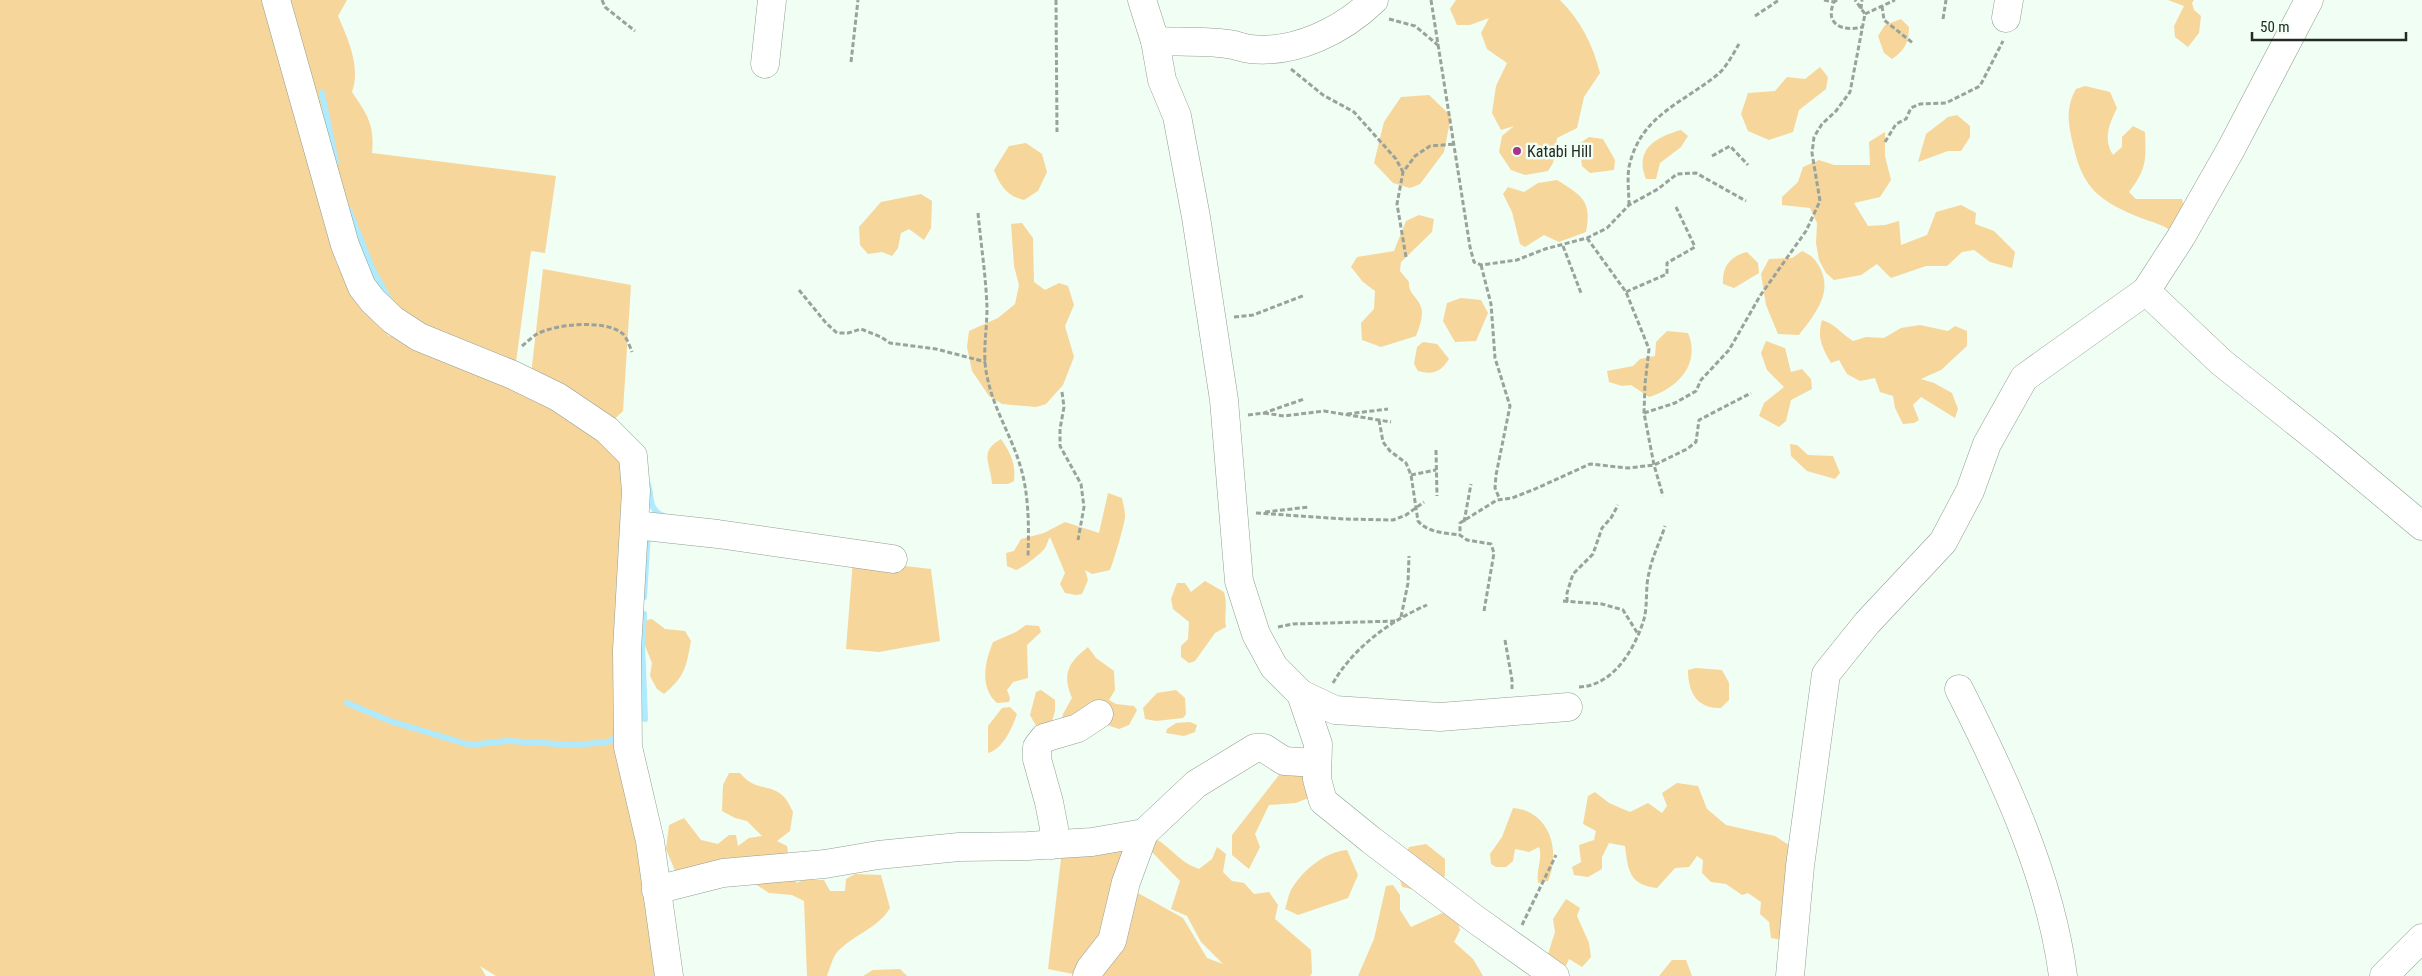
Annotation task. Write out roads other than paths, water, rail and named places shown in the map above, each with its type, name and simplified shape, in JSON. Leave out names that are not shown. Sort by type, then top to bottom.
[{"type":"street","points":[[276,0],[345,245],[362,287],[393,320],[419,337],[513,375],[558,397],[607,430],[633,456],[636,490],[627,650],[628,747],[650,841],[669,976]]},
{"type":"street","points":[[765,64],[772,0]]},
{"type":"street","points":[[1142,0],[1156,41],[1162,80],[1177,116],[1196,218],[1225,414],[1245,514],[1238,581],[1256,634],[1274,667],[1301,694],[1335,710],[1440,717],[1500,712],[1571,697]]},
{"type":"street","points":[[1790,976],[1800,866],[1826,674],[1867,623],[1943,542],[1970,491],[1987,444],[2024,378],[2146,291],[2181,237],[2231,149],[2309,0]]},
{"type":"street","points":[[1156,41],[1228,44],[1251,49],[1268,49],[1321,38],[1365,9]]},
{"type":"street","points":[[2146,291],[2221,362],[2422,526]]},
{"type":"street","points":[[635,525],[718,534],[893,559]]},
{"type":"street","points":[[1959,689],[2004,778],[2044,892],[2059,943],[2063,976]]},
{"type":"street","points":[[1301,694],[1318,744],[1317,779],[1324,801],[1371,840],[1512,946],[1556,976]]},
{"type":"street","points":[[1052,845],[1054,828],[1037,759],[1037,747],[1044,738],[1078,728],[1099,714]]},
{"type":"street","points":[[1087,976],[1090,969],[1112,941],[1126,882],[1144,833],[1196,784],[1254,748],[1264,748],[1284,761],[1318,763]]},
{"type":"street","points":[[656,890],[722,873],[825,864],[878,855],[959,847],[1092,842],[1144,833]]},
{"type":"street","points":[[2384,976],[2422,938]]},
{"type":"waterway","points":[[322,93],[336,162]]},
{"type":"waterway","points":[[349,210],[373,270],[390,301]]},
{"type":"waterway","points":[[648,484],[651,503],[655,510],[663,516]]},
{"type":"waterway","points":[[644,597],[648,533]]},
{"type":"waterway","points":[[644,614],[642,644],[645,719]]},
{"type":"waterway","points":[[347,703],[390,721],[470,745],[506,741],[575,745],[607,742],[621,736]]},
{"type":"place","name":"Katabi Hill","points":[[1517,151]]}]
